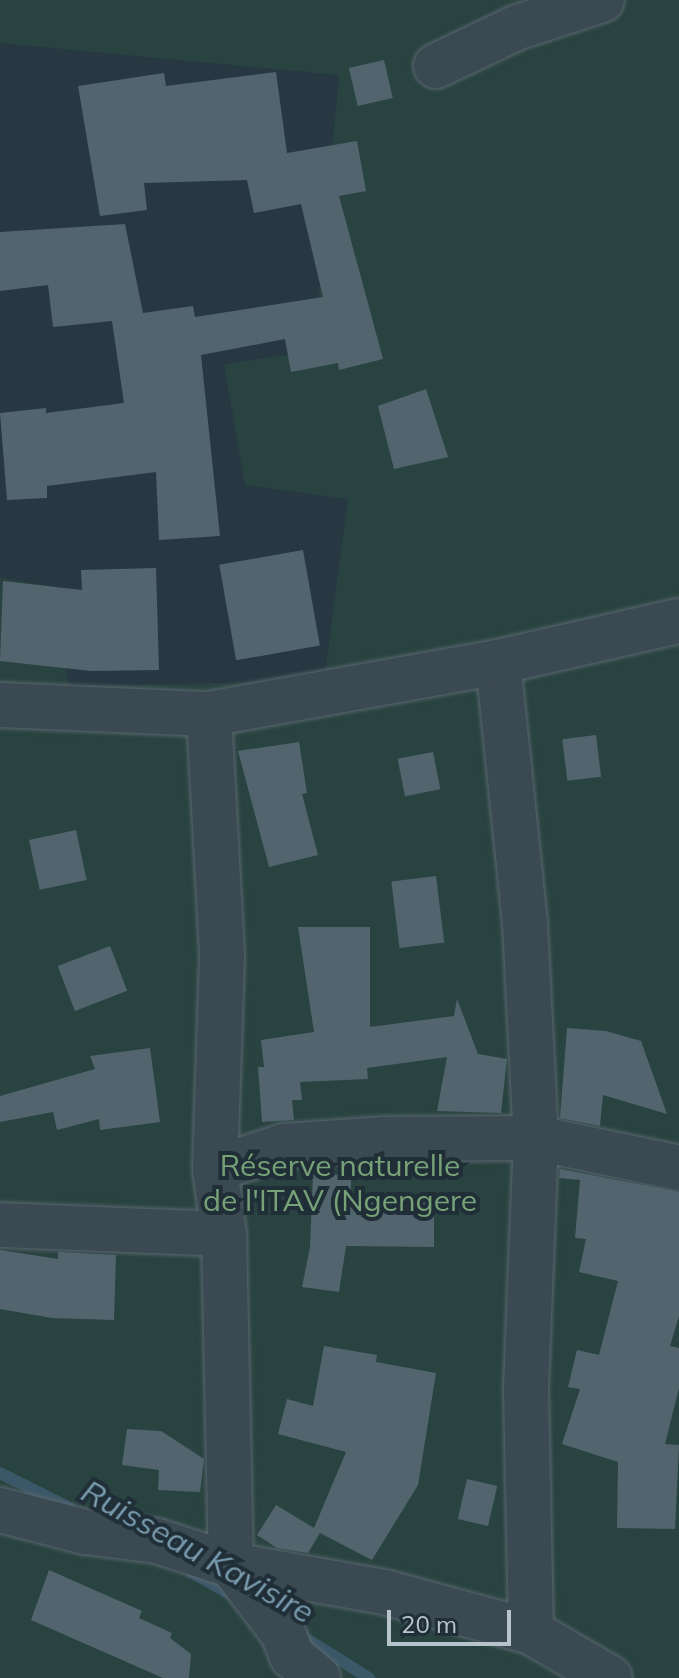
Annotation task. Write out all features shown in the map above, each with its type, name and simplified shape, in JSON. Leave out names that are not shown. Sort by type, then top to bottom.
[{"type":"street","points":[[436,66],[518,27],[602,0]]},
{"type":"street","points":[[0,705],[209,714],[498,662],[679,621]]},
{"type":"street","points":[[498,662],[525,924],[536,1138],[526,1390],[531,1632]]},
{"type":"street","points":[[209,714],[222,957],[215,1169],[224,1234],[231,1565],[271,1617],[292,1656],[318,1678]]},
{"type":"street","points":[[215,1169],[284,1146],[385,1139],[536,1138],[679,1168]]},
{"type":"street","points":[[0,1225],[224,1234]]},
{"type":"street","points":[[0,1510],[85,1532],[157,1541],[231,1565],[384,1592],[531,1632],[610,1678]]},
{"type":"green space","name":"Réserve naturelle de l'ITAV (Ngengere","points":[[0,0],[679,0],[679,1678],[0,1678],[0,578],[49,586],[69,686],[324,681],[348,499],[245,485],[224,364],[314,351],[339,75],[0,43]]},
{"type":"building","points":[[384,60],[393,98],[358,106],[349,68]]},
{"type":"building","points":[[276,72],[287,153],[357,141],[366,191],[339,196],[383,359],[339,370],[338,363],[291,372],[285,339],[201,355],[220,536],[159,540],[156,472],[47,486],[47,498],[7,500],[0,413],[46,408],[46,413],[124,403],[112,321],[53,327],[48,285],[0,291],[0,232],[125,224],[143,313],[193,306],[195,317],[323,297],[301,204],[254,213],[247,180],[144,183],[147,210],[100,216],[78,86],[164,73],[166,86]]},
{"type":"building","points":[[426,389],[448,457],[394,469],[378,406]]},
{"type":"building","points":[[303,550],[320,646],[236,660],[219,565]]},
{"type":"building","points":[[156,568],[159,670],[91,671],[0,661],[3,581],[82,590],[81,570]]},
{"type":"building","points":[[596,735],[601,777],[567,781],[562,739]]},
{"type":"building","points":[[299,742],[307,793],[302,794],[318,855],[269,867],[238,751]]},
{"type":"building","points":[[433,752],[440,789],[405,796],[398,759]]},
{"type":"building","points":[[76,830],[87,880],[40,890],[29,840]]},
{"type":"building","points":[[436,876],[444,943],[400,948],[391,881]]},
{"type":"building","points":[[298,927],[370,927],[370,1027],[454,1016],[457,999],[478,1054],[507,1059],[501,1113],[437,1111],[447,1057],[367,1068],[368,1079],[300,1082],[302,1100],[292,1100],[294,1120],[262,1122],[258,1067],[264,1067],[261,1040],[314,1032]]},
{"type":"building","points":[[110,946],[127,991],[75,1011],[58,966]]},
{"type":"building","points":[[567,1028],[606,1031],[641,1041],[667,1114],[603,1095],[600,1126],[560,1118]]},
{"type":"building","points":[[150,1048],[160,1122],[100,1130],[99,1119],[57,1130],[53,1112],[0,1122],[0,1096],[95,1069],[90,1056]]},
{"type":"building","points":[[560,1169],[679,1192],[679,1316],[670,1346],[679,1348],[679,1388],[665,1444],[679,1445],[675,1529],[617,1528],[618,1462],[562,1444],[580,1389],[568,1387],[577,1350],[599,1355],[618,1281],[579,1272],[586,1239],[575,1238],[580,1180],[559,1178]]},
{"type":"building","points":[[313,1174],[351,1175],[351,1199],[434,1199],[434,1247],[346,1246],[339,1292],[302,1287],[310,1247]]},
{"type":"building","points":[[0,1250],[58,1259],[58,1252],[116,1255],[114,1320],[52,1318],[0,1309]]},
{"type":"building","points":[[324,1346],[377,1355],[376,1362],[436,1373],[418,1485],[372,1560],[320,1533],[308,1553],[277,1548],[257,1535],[276,1505],[314,1528],[346,1452],[278,1434],[287,1399],[313,1406]]},
{"type":"building","points":[[127,1429],[161,1431],[204,1459],[200,1492],[158,1490],[159,1470],[122,1465]]},
{"type":"building","points":[[467,1479],[497,1486],[488,1526],[458,1519]]},
{"type":"building","points":[[49,1570],[142,1611],[139,1618],[172,1633],[170,1638],[191,1654],[189,1678],[163,1678],[31,1620]]},
{"type":"waterway","name":"Ruisseau Kavisire","points":[[0,1473],[72,1509]]},
{"type":"waterway","name":"Ruisseau Kavisire","points":[[191,1572],[234,1596]]},
{"type":"waterway","name":"Ruisseau Kavisire","points":[[299,1634],[369,1678]]}]
